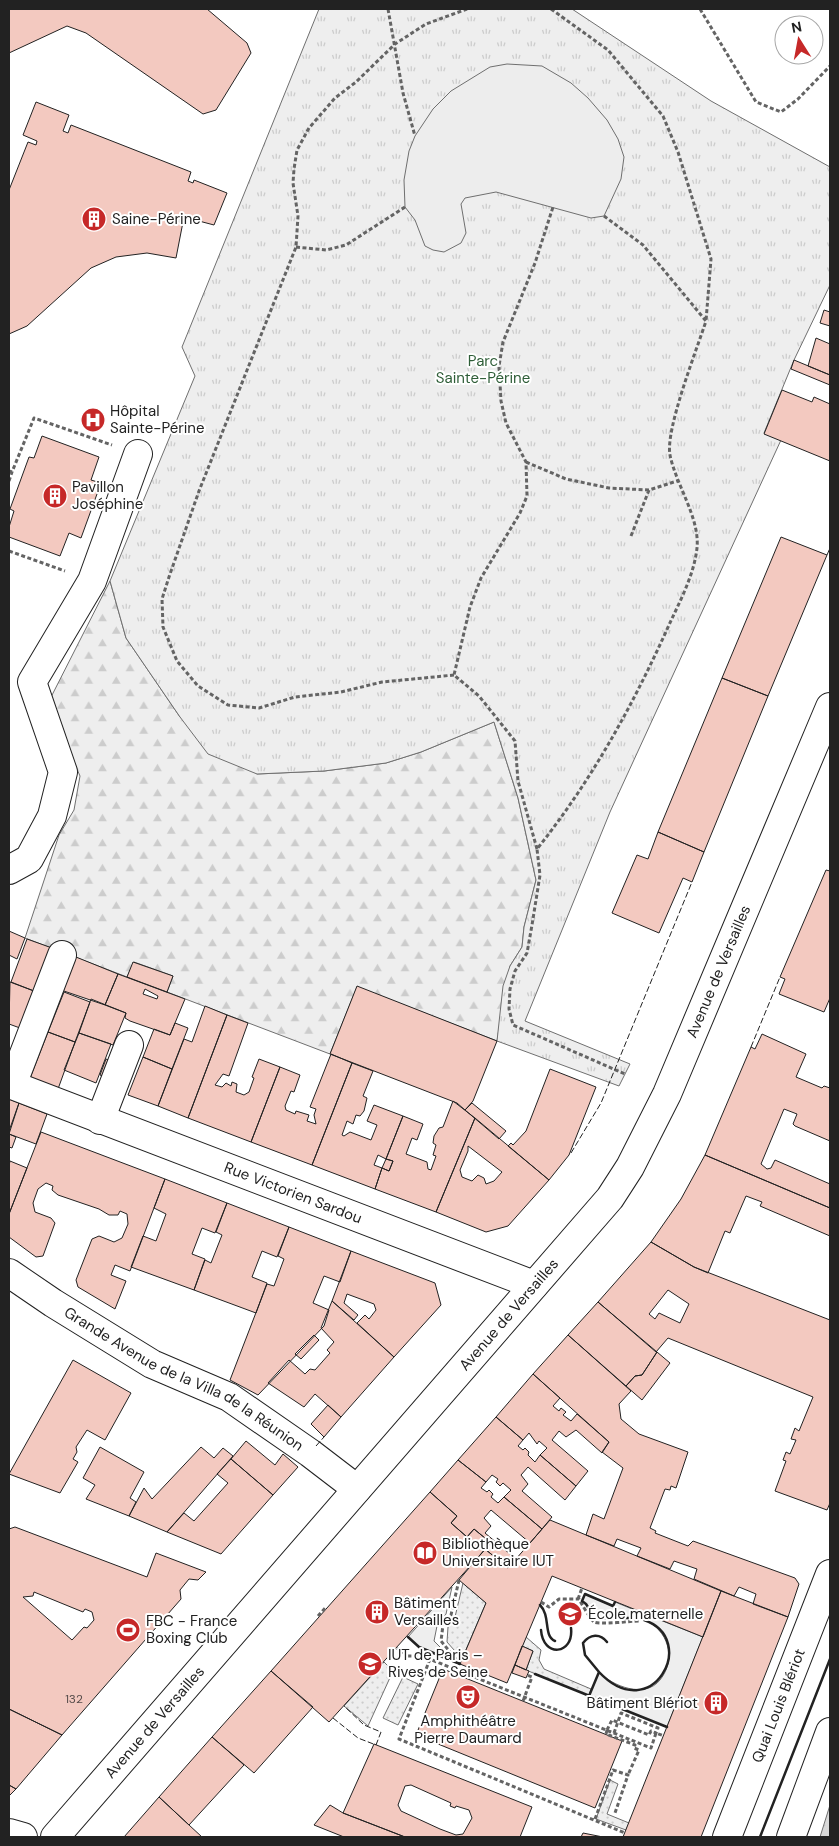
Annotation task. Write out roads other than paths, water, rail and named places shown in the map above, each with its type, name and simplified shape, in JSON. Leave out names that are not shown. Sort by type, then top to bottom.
[{"type":"street","points":[[9,870],[29,859],[52,816],[63,772],[32,682],[92,581],[138,454]]},
{"type":"street","name":"Avenue de Versailles","points":[[55,1837],[610,1198],[630,1167],[667,1094],[830,707]]},
{"type":"street","points":[[10,1085],[62,955]]},
{"type":"street","points":[[100,1120],[129,1045]]},
{"type":"street","name":"Rue Victorien Sardou","points":[[10,1085],[534,1286]]},
{"type":"street","name":"Grande Avenue de la Villa de la Réunion","points":[[9,1273],[152,1364],[230,1397],[310,1453],[357,1489]]},
{"type":"street","name":"Quai Louis Blériot","points":[[727,1837],[830,1574]]},
{"type":"street","points":[[791,1837],[830,1732]]},
{"type":"street","points":[[9,1832],[22,1837]]},
{"type":"water","points":[[830,1805],[830,1837],[820,1837]]},
{"type":"place","name":"Saine-Périne","points":[[94,219]]},
{"type":"place","name":"Hôpital Sainte-Périne","points":[[93,420]]},
{"type":"place","name":"Pavillon Joséphine","points":[[55,496]]},
{"type":"place","name":"Bibliothèque Universitaire IUT","points":[[425,1553]]},
{"type":"place","name":"Bâtiment Versailles","points":[[377,1612]]},
{"type":"place","name":"École maternelle","points":[[570,1614]]},
{"type":"place","name":"FBC - France Boxing Club","points":[[128,1630]]},
{"type":"place","name":"IUT de Paris – Rives de Seine","points":[[370,1664]]},
{"type":"place","name":"Amphithéâtre Pierre Daumard","points":[[468,1697]]},
{"type":"place","name":"Bâtiment Blériot","points":[[716,1703]]},
{"type":"park label","name":"Parc Sainte-Périne","points":[[483,370]]}]
